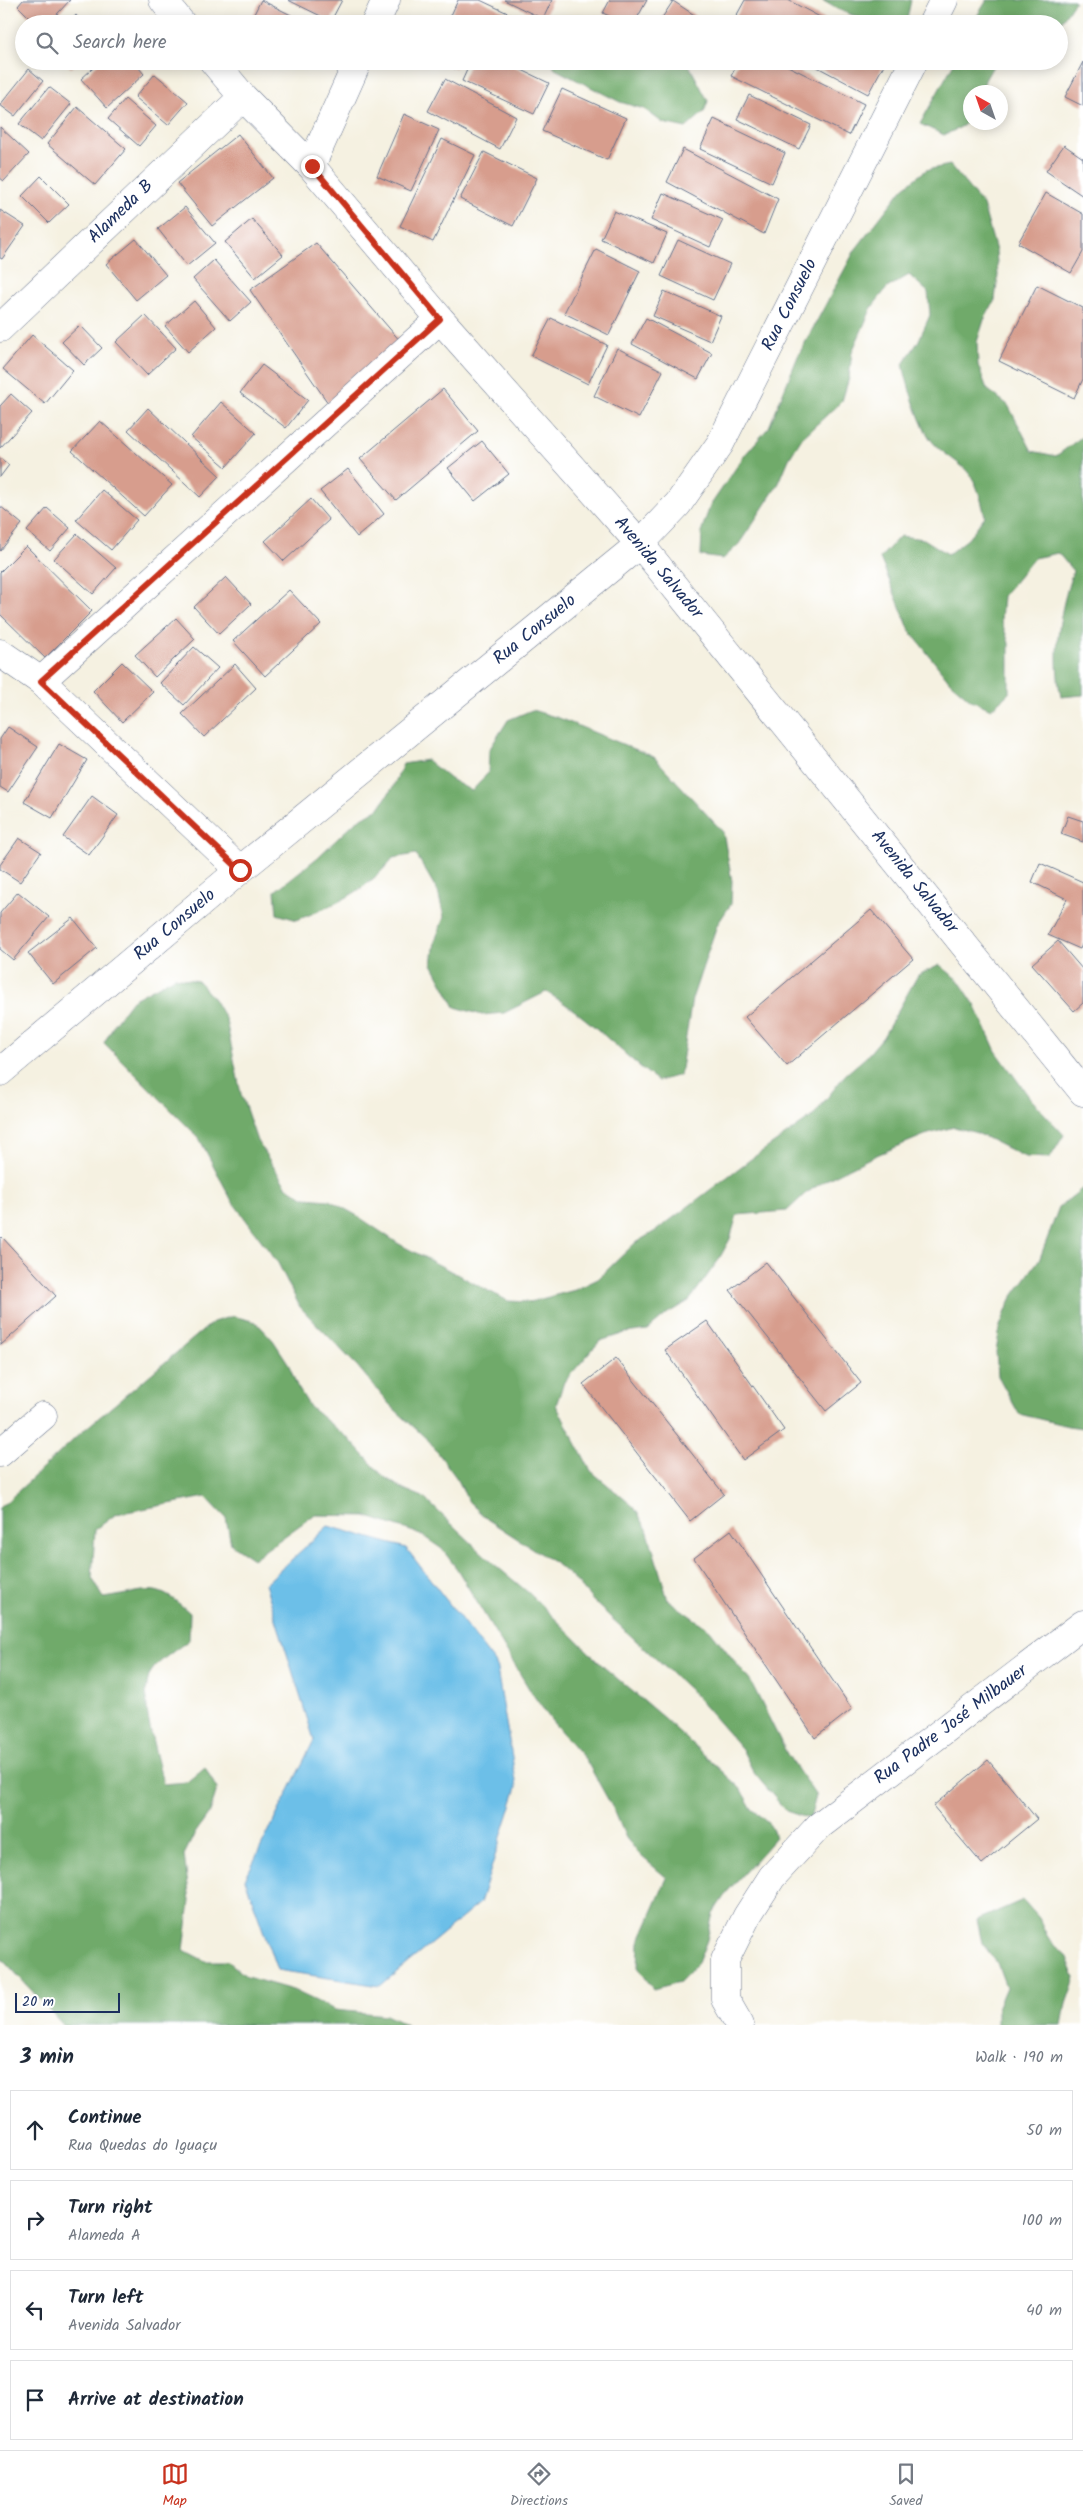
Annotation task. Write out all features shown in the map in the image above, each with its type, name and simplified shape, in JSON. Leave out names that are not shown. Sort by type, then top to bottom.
[{"type":"street","points":[[163,0],[175,15]]},
{"type":"street","points":[[379,15],[386,0]]},
{"type":"street","points":[[936,15],[944,0]]},
{"type":"street","name":"Avenida Salvador","points":[[221,70],[243,97],[312,166],[440,319],[640,544],[1083,1092]]},
{"type":"street","points":[[312,166],[354,70]]},
{"type":"street","name":"Rua Consuelo","points":[[0,1072],[240,870],[640,544],[678,504],[720,444],[909,70]]},
{"type":"street","name":"Alameda B","points":[[0,328],[243,97]]},
{"type":"street","points":[[41,681],[440,319]]},
{"type":"street","points":[[0,653],[41,681],[240,870]]},
{"type":"street","points":[[0,1452],[43,1416]]},
{"type":"street","name":"Rua Padre José Milbauer","points":[[740,2025],[725,1999],[725,1960],[747,1916],[772,1877],[819,1826],[1083,1624]]},
{"type":"green space","points":[[822,0],[911,0],[908,15],[852,15]]},
{"type":"green space","points":[[987,0],[1075,1],[1066,15],[978,15]]},
{"type":"green space","points":[[557,70],[692,70],[708,101],[704,112],[686,128],[663,123],[644,109],[620,102]]},
{"type":"green space","points":[[950,70],[991,70],[984,85],[963,85],[963,125],[944,135],[920,124]]},
{"type":"green space","points":[[950,165],[983,205],[996,251],[998,275],[995,300],[984,320],[977,342],[978,365],[987,389],[1008,405],[1032,451],[1056,456],[1083,436],[1083,695],[1061,697],[1058,681],[1058,634],[1064,602],[1073,571],[1058,553],[1034,558],[1003,596],[1001,620],[1009,643],[1009,693],[991,709],[971,700],[950,682],[910,631],[880,558],[900,536],[924,539],[948,554],[968,539],[985,516],[978,492],[970,475],[931,440],[922,424],[910,392],[903,364],[918,342],[930,315],[928,292],[909,275],[887,288],[872,307],[852,352],[849,378],[842,401],[802,438],[789,459],[779,483],[739,544],[723,559],[701,556],[702,529],[710,506],[744,456],[769,427],[798,356],[855,250],[903,188],[926,170]]},
{"type":"green space","points":[[532,710],[559,718],[654,757],[723,832],[732,881],[731,904],[717,925],[692,999],[680,1075],[658,1081],[590,1023],[546,992],[504,1013],[482,1015],[455,1007],[432,964],[435,941],[444,917],[438,892],[416,854],[393,858],[372,880],[350,896],[325,908],[297,920],[277,914],[275,891],[317,858],[355,822],[379,808],[393,787],[403,764],[427,760],[450,779],[472,791],[488,773],[489,750],[508,720]]},
{"type":"green space","points":[[940,965],[959,981],[975,1005],[996,1051],[1030,1098],[1064,1135],[1050,1158],[1025,1157],[977,1133],[954,1127],[925,1135],[872,1157],[826,1180],[805,1194],[787,1211],[737,1215],[730,1239],[718,1261],[689,1301],[668,1313],[648,1330],[625,1333],[600,1341],[564,1382],[556,1405],[591,1471],[634,1507],[647,1529],[668,1600],[710,1630],[751,1682],[787,1754],[816,1796],[810,1819],[786,1811],[754,1773],[742,1749],[693,1693],[594,1602],[578,1583],[559,1566],[487,1519],[469,1502],[458,1480],[430,1442],[390,1405],[358,1367],[300,1307],[278,1263],[232,1201],[199,1138],[104,1043],[116,1021],[132,1000],[175,977],[198,981],[214,999],[226,1020],[241,1094],[257,1141],[286,1186],[305,1198],[329,1200],[356,1215],[399,1244],[508,1301],[530,1302],[575,1290],[598,1279],[635,1243],[657,1230],[751,1159],[813,1116],[845,1075],[866,1057],[883,1037],[918,975]]},
{"type":"green space","points":[[1083,1188],[1083,1428],[1019,1414],[998,1376],[996,1352],[1000,1326],[1011,1299],[1040,1258],[1059,1207]]},
{"type":"green space","points":[[233,1316],[256,1322],[273,1340],[288,1363],[297,1386],[310,1407],[350,1440],[383,1476],[401,1488],[423,1497],[494,1564],[530,1594],[605,1668],[665,1719],[740,1788],[752,1809],[770,1825],[776,1837],[727,1892],[713,1913],[707,1940],[698,1963],[680,1982],[653,1989],[638,1967],[639,1942],[667,1878],[641,1856],[626,1838],[615,1812],[586,1760],[551,1720],[531,1692],[457,1569],[442,1549],[420,1534],[365,1516],[314,1515],[253,1559],[231,1544],[226,1518],[206,1497],[116,1514],[95,1530],[92,1578],[104,1598],[150,1590],[167,1595],[190,1613],[189,1640],[154,1668],[147,1683],[146,1696],[150,1727],[163,1784],[187,1782],[205,1767],[217,1789],[210,1812],[194,1835],[184,1855],[190,1901],[184,1950],[205,1961],[228,1961],[247,1977],[293,1990],[335,2010],[386,2015],[407,2025],[63,2025],[0,1956],[0,1508],[84,1430],[213,1322]]},
{"type":"green space","points":[[1023,1900],[1039,1918],[1049,1940],[1066,1955],[1075,1978],[1066,2004],[1062,2025],[997,2025],[997,2008],[1006,1987],[997,1963],[982,1943],[977,1920]]},
{"type":"water","points":[[328,1526],[406,1548],[496,1664],[517,1787],[480,1903],[380,1986],[277,1970],[245,1879],[314,1740],[265,1584]]},
{"type":"building","points":[[23,0],[70,0],[56,15],[27,15],[18,6]]},
{"type":"building","points":[[261,0],[291,15],[254,15]]},
{"type":"building","points":[[288,0],[342,0],[334,15],[319,15]]},
{"type":"building","points":[[458,0],[480,0],[512,15],[451,15]]},
{"type":"building","points":[[504,0],[552,0],[545,15],[535,15]]},
{"type":"building","points":[[610,0],[647,0],[639,15],[607,15],[603,13]]},
{"type":"building","points":[[745,0],[788,0],[816,15],[737,15]]},
{"type":"building","points":[[673,1],[694,15],[664,15]]},
{"type":"building","points":[[1083,62],[1083,106],[1065,97]]},
{"type":"building","points":[[28,70],[43,81],[15,116],[0,105]]},
{"type":"building","points":[[91,70],[141,70],[144,74],[107,108],[81,79]]},
{"type":"building","points":[[467,70],[522,70],[549,83],[534,114],[462,81]]},
{"type":"building","points":[[734,70],[796,70],[864,104],[849,135],[731,76]]},
{"type":"building","points":[[823,70],[881,70],[868,94]]},
{"type":"building","points":[[155,74],[188,102],[168,125],[135,97]]},
{"type":"building","points":[[445,79],[516,117],[500,149],[428,111]]},
{"type":"building","points":[[49,87],[71,104],[41,141],[19,124]]},
{"type":"building","points":[[562,89],[626,118],[607,160],[542,131]]},
{"type":"building","points":[[749,95],[811,125],[799,149],[737,119]]},
{"type":"building","points":[[125,99],[156,126],[139,146],[108,119]]},
{"type":"building","points":[[77,107],[126,149],[95,185],[47,144]]},
{"type":"building","points":[[404,114],[439,130],[411,191],[377,176]]},
{"type":"building","points":[[714,119],[785,153],[772,183],[700,149]]},
{"type":"building","points":[[0,127],[29,154],[4,181],[0,178]]},
{"type":"building","points":[[238,134],[273,178],[212,226],[177,183]]},
{"type":"building","points":[[442,139],[475,155],[433,242],[400,226]]},
{"type":"building","points":[[1064,145],[1083,158],[1083,196],[1046,171]]},
{"type":"building","points":[[683,149],[778,199],[764,234],[667,182]]},
{"type":"building","points":[[484,152],[537,178],[513,226],[460,199]]},
{"type":"building","points":[[41,176],[69,204],[49,223],[22,196]]},
{"type":"building","points":[[663,193],[723,220],[710,247],[651,220]]},
{"type":"building","points":[[1046,193],[1083,214],[1083,252],[1071,273],[1018,243]]},
{"type":"building","points":[[185,207],[215,243],[187,266],[158,229]]},
{"type":"building","points":[[0,210],[25,226],[2,259],[0,258]]},
{"type":"building","points":[[614,211],[667,234],[654,263],[601,239]]},
{"type":"building","points":[[252,219],[283,255],[255,278],[225,242]]},
{"type":"building","points":[[136,239],[166,275],[136,300],[106,264]]},
{"type":"building","points":[[678,240],[730,264],[713,300],[661,276]]},
{"type":"building","points":[[316,243],[401,342],[328,403],[250,290]]},
{"type":"building","points":[[596,249],[640,271],[609,335],[564,313]]},
{"type":"building","points":[[214,260],[251,302],[230,321],[193,279]]},
{"type":"building","points":[[1037,285],[1083,308],[1083,379],[1074,398],[999,361]]},
{"type":"building","points":[[664,291],[721,316],[710,341],[653,316]]},
{"type":"building","points":[[194,301],[216,327],[188,352],[165,326]]},
{"type":"building","points":[[145,315],[176,348],[147,375],[116,342]]},
{"type":"building","points":[[551,318],[607,345],[588,384],[531,356]]},
{"type":"building","points":[[646,318],[712,353],[698,379],[632,344]]},
{"type":"building","points":[[80,325],[102,348],[84,365],[62,342]]},
{"type":"building","points":[[32,335],[73,370],[45,404],[3,369]]},
{"type":"building","points":[[617,348],[663,371],[639,418],[594,396]]},
{"type":"building","points":[[262,365],[308,400],[286,428],[240,393]]},
{"type":"building","points":[[443,389],[478,431],[396,500],[360,459]]},
{"type":"building","points":[[11,394],[32,413],[0,448],[0,406]]},
{"type":"building","points":[[221,402],[256,433],[226,467],[191,437]]},
{"type":"building","points":[[148,408],[220,476],[200,497],[128,430]]},
{"type":"building","points":[[100,421],[172,485],[144,516],[72,451]]},
{"type":"building","points":[[482,441],[509,474],[475,501],[448,468]]},
{"type":"building","points":[[0,458],[9,465],[0,477]]},
{"type":"building","points":[[348,469],[384,514],[357,537],[320,491]]},
{"type":"building","points":[[102,490],[137,520],[111,550],[76,520]]},
{"type":"building","points":[[311,499],[329,520],[284,561],[265,541]]},
{"type":"building","points":[[0,506],[22,524],[0,551]]},
{"type":"building","points":[[47,508],[70,528],[50,551],[27,531]]},
{"type":"building","points":[[77,534],[116,568],[93,594],[54,559]]},
{"type":"building","points":[[26,546],[92,611],[45,658],[0,614],[0,572]]},
{"type":"building","points":[[226,577],[251,604],[219,634],[194,607]]},
{"type":"building","points":[[289,590],[321,624],[265,676],[233,641]]},
{"type":"building","points":[[176,618],[195,639],[155,677],[135,655]]},
{"type":"building","points":[[194,647],[218,668],[184,705],[160,683]]},
{"type":"building","points":[[122,662],[153,692],[122,722],[93,691]]},
{"type":"building","points":[[235,664],[256,688],[204,737],[182,714]]},
{"type":"building","points":[[8,727],[38,747],[8,792],[0,787],[0,739]]},
{"type":"building","points":[[59,744],[87,760],[52,818],[24,802]]},
{"type":"building","points":[[92,796],[118,815],[89,855],[63,837]]},
{"type":"building","points":[[1068,816],[1083,821],[1083,842],[1061,834]]},
{"type":"building","points":[[19,838],[41,852],[20,882],[0,869],[0,865]]},
{"type":"building","points":[[1040,863],[1083,882],[1083,942],[1080,949],[1048,935],[1067,899],[1032,882]]},
{"type":"building","points":[[18,892],[49,917],[13,960],[0,949],[0,913]]},
{"type":"building","points":[[871,910],[913,959],[787,1066],[745,1017]]},
{"type":"building","points":[[73,918],[97,948],[53,984],[28,953]]},
{"type":"building","points":[[1058,941],[1083,970],[1083,1003],[1074,1011],[1032,964]]},
{"type":"building","points":[[2,1237],[56,1296],[1,1345],[0,1239]]},
{"type":"building","points":[[766,1262],[861,1383],[826,1411],[730,1290]]},
{"type":"building","points":[[707,1321],[784,1430],[743,1460],[665,1350]]},
{"type":"building","points":[[616,1358],[724,1494],[690,1521],[583,1384]]},
{"type":"building","points":[[731,1530],[852,1709],[815,1738],[694,1558]]},
{"type":"building","points":[[988,1760],[1037,1819],[982,1864],[933,1806]]},
{"type":"route","points":[[240,870],[41,681],[440,319],[312,166]]}]
